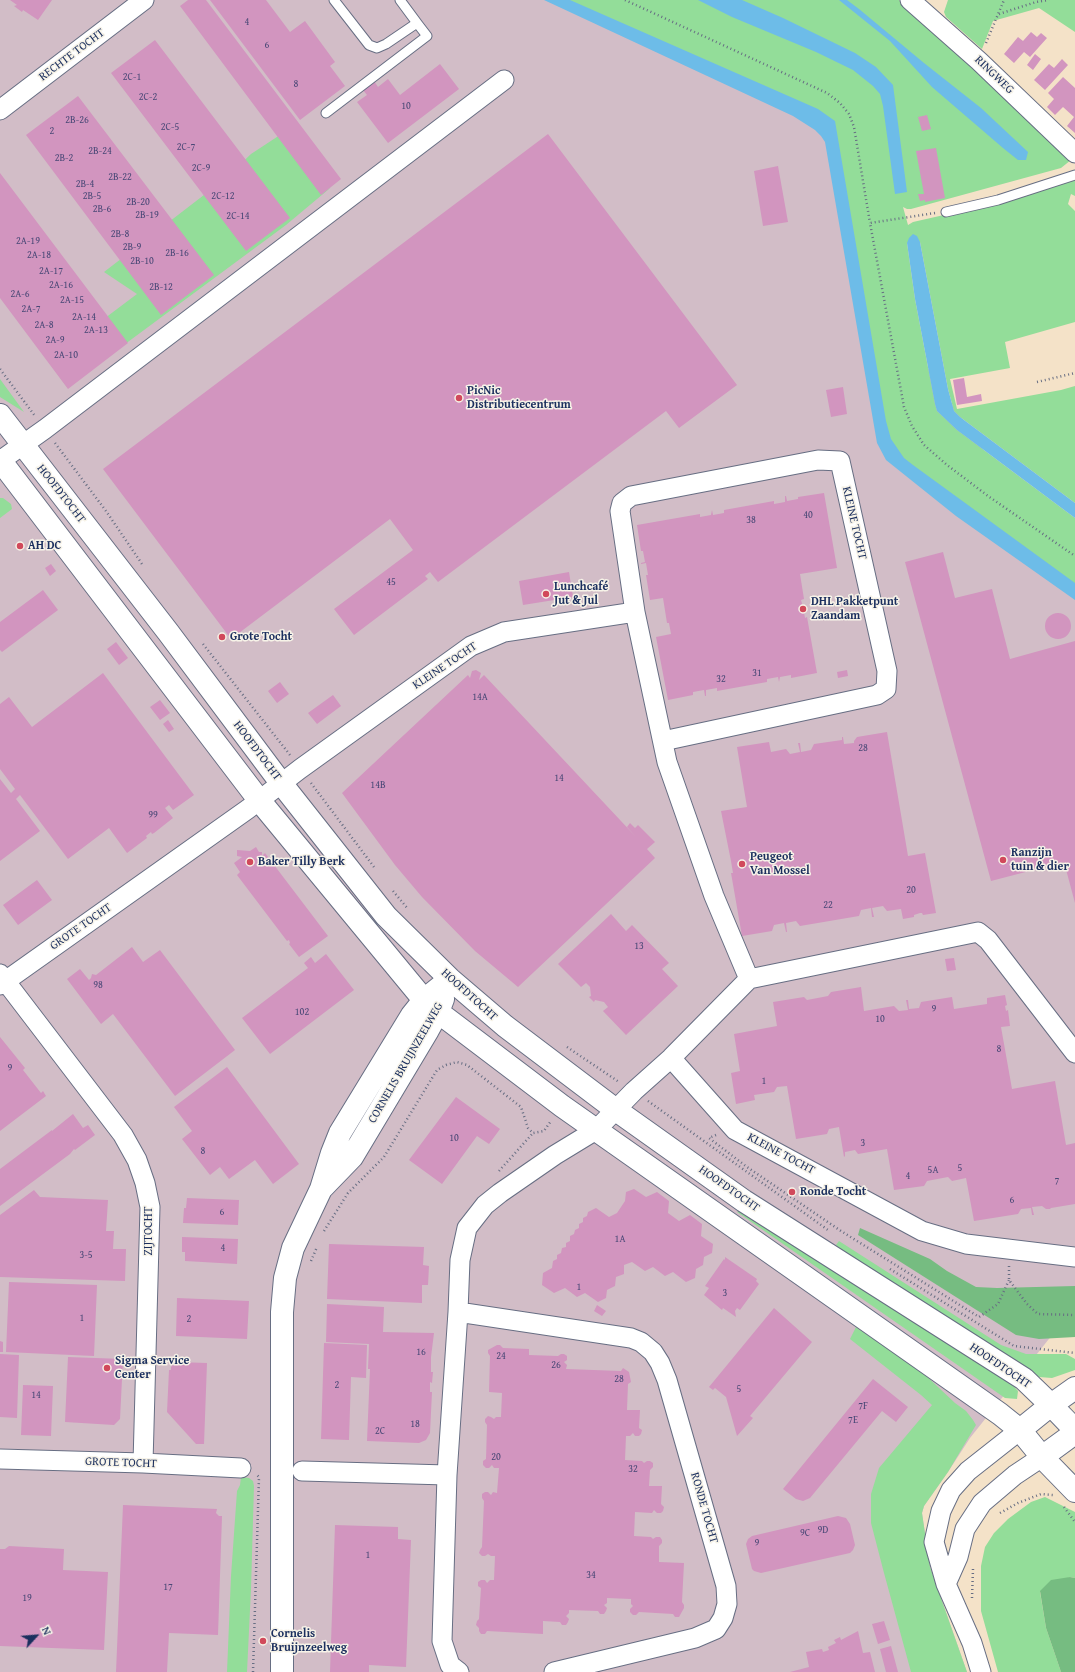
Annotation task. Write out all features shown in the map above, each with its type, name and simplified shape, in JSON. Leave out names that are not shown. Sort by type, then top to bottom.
[{"type":"main road","name":"HOOFDTOCHT","points":[[0,415],[168,632],[281,783],[386,916],[450,979],[505,1026],[578,1082],[744,1201],[1024,1379],[1075,1431]]},
{"type":"main road","points":[[0,460],[259,800],[431,1006],[562,1106],[1000,1414],[1020,1430],[1042,1458],[1073,1489]]},
{"type":"main road","name":"CORNELIS BRUIJNZEELWEG","points":[[282,1672],[282,1312],[285,1278],[293,1248],[321,1189],[332,1152],[340,1133],[412,1015],[431,1006],[450,979]]},
{"type":"main road","points":[[1020,1430],[1075,1388]]},
{"type":"main road","points":[[1042,1458],[1075,1431]]},
{"type":"street","name":"RECHTE TOCHT","points":[[0,110],[144,0]]},
{"type":"street","name":"RINGWEG","points":[[910,0],[979,60],[1075,153]]},
{"type":"street","points":[[0,460],[45,429],[504,80]]},
{"type":"street","name":"KLEINE TOCHT","points":[[663,741],[877,695],[886,689],[887,671],[840,461],[810,461],[631,496],[622,503],[620,511],[635,612],[667,762],[714,896],[749,979]]},
{"type":"street","name":"KLEINE TOCHT","points":[[281,783],[471,646],[504,632],[635,612]]},
{"type":"street","name":"GROTE TOCHT","points":[[2,980],[281,783]]},
{"type":"street","points":[[459,1672],[450,1665],[442,1641],[447,1475],[460,1260],[467,1228],[485,1205],[555,1155],[596,1130],[749,979],[978,932],[988,940],[1075,1053]]},
{"type":"street","name":"ZIJTOCHT","points":[[2,980],[123,1135],[137,1160],[146,1183],[150,1208],[143,1463]]},
{"type":"street","name":"KLEINE TOCHT","points":[[670,1058],[735,1130],[922,1231],[966,1244],[1075,1257]]},
{"type":"street","name":"RONDE TOCHT","points":[[458,1312],[631,1338],[641,1342],[653,1352],[660,1363],[667,1380],[726,1586],[728,1604],[723,1618],[716,1629],[695,1638],[554,1672]]},
{"type":"street","points":[[981,1672],[972,1643],[946,1584],[934,1542],[941,1512],[950,1490],[968,1471],[1020,1430]]},
{"type":"street","points":[[946,1584],[958,1557],[965,1529],[982,1503],[1015,1475],[1042,1458]]},
{"type":"street","name":"GROTE TOCHT","points":[[0,1459],[143,1463],[241,1468]]},
{"type":"street","points":[[302,1471],[447,1475]]},
{"type":"lane","points":[[334,0],[369,45],[373,47],[377,48],[386,44],[417,23]]},
{"type":"lane","points":[[326,113],[427,36],[400,0]]},
{"type":"lane","points":[[946,212],[998,200],[1075,175]]},
{"type":"path","points":[[625,0],[827,93],[840,103],[849,114],[854,127],[904,407],[912,426],[924,445],[947,465],[988,496],[1075,556]]},
{"type":"path","points":[[979,60],[1004,0]]},
{"type":"path","points":[[998,14],[1036,2],[1049,0]]},
{"type":"path","points":[[870,222],[946,212]]},
{"type":"path","points":[[0,369],[106,511],[144,566]]},
{"type":"path","points":[[1037,382],[1075,373]]},
{"type":"path","name":"HOOFDTOCHT","points":[[199,640],[300,769],[377,871]]},
{"type":"path","points":[[391,889],[411,912]]},
{"type":"path","name":"HOOFDTOCHT","points":[[562,1044],[634,1091],[831,1232]]},
{"type":"path","points":[[320,1238],[348,1193],[384,1157],[437,1070],[446,1065],[456,1062],[467,1065],[521,1107],[528,1128],[533,1133]]},
{"type":"path","points":[[578,1082],[592,1063]]},
{"type":"path","points":[[500,1193],[497,1175],[500,1169],[533,1133],[544,1130],[562,1106]]},
{"type":"path","points":[[735,1130],[709,1138],[747,1167],[841,1231],[979,1317],[998,1304],[1009,1280],[1009,1249]]},
{"type":"path","points":[[310,1263],[318,1244]]},
{"type":"path","name":"HOOFDTOCHT","points":[[885,1266],[1014,1346],[1075,1353]]},
{"type":"path","points":[[1009,1280],[1027,1304],[1038,1314],[1075,1316]]},
{"type":"path","points":[[241,1468],[252,1469],[259,1477],[253,1672]]},
{"type":"path","points":[[995,1518],[999,1513],[1018,1503],[1041,1494],[1055,1496],[1073,1489]]},
{"type":"path","points":[[972,1604],[973,1565]]},
{"type":"shaded area","points":[[0,0],[599,0],[852,93],[894,318],[1075,586],[1075,1314],[1064,1320],[970,1438],[924,1506],[922,1513],[930,1567],[967,1672],[0,1672]]},
{"type":"green space","points":[[552,0],[899,0],[1061,145],[1071,160],[1061,168],[911,209],[903,207],[908,225],[913,222],[997,203],[1075,179],[1075,196],[1071,194],[1068,204],[1075,211],[1075,322],[1005,342],[1010,368],[950,379],[957,409],[1061,390],[1075,386],[1075,503],[954,411],[948,389],[920,242],[907,243],[915,299],[937,411],[957,430],[1075,518],[1075,591],[887,450],[825,122]]},
{"type":"green space","points":[[948,0],[1075,0],[1075,32],[1039,8],[993,21],[982,49],[946,17],[944,12]]},
{"type":"green space","points":[[286,131],[332,185],[329,189],[286,225],[67,387],[48,361],[137,294],[104,272],[226,178],[251,154]]},
{"type":"green space","points":[[0,379],[24,412],[0,397]]},
{"type":"green space","points":[[0,498],[3,498],[11,504],[12,509],[0,518]]},
{"type":"green space","points":[[741,1210],[1009,1381],[1018,1391],[1017,1399],[1005,1398],[737,1212]]},
{"type":"green space","points":[[860,1228],[930,1259],[947,1271],[976,1287],[997,1288],[1075,1286],[1075,1337],[1039,1339],[1016,1335],[858,1235]]},
{"type":"green space","points":[[839,1241],[1001,1345],[1026,1354],[1066,1354],[1075,1359],[1075,1370],[1052,1378],[1039,1377],[1025,1371],[872,1274],[836,1245]]},
{"type":"green space","points":[[856,1327],[920,1370],[955,1403],[966,1411],[976,1425],[948,1472],[924,1506],[922,1513],[930,1567],[967,1672],[911,1672],[871,1523],[871,1494],[879,1468],[932,1405],[850,1339]]},
{"type":"green space","points":[[241,1477],[249,1478],[253,1481],[254,1486],[247,1672],[227,1672],[231,1576],[237,1491],[240,1485]]},
{"type":"green space","points":[[1045,1497],[1075,1512],[1075,1578],[1070,1577],[1040,1592],[1046,1628],[1061,1672],[998,1672],[981,1611],[981,1566],[985,1547],[994,1533],[1008,1519],[1031,1502]]},
{"type":"green space","points":[[1070,1577],[1075,1578],[1075,1672],[1061,1672],[1046,1628],[1040,1591],[1051,1580]]},
{"type":"water","points":[[544,0],[570,0],[818,109],[835,121],[886,421],[891,439],[904,458],[1075,583],[1075,600],[956,516],[886,460],[877,443],[825,142],[821,136],[815,130],[793,116]]},
{"type":"water","points":[[698,0],[742,0],[855,53],[876,67],[893,85],[907,192],[895,194],[883,106],[880,94],[873,86],[853,70],[816,52],[732,17]]},
{"type":"water","points":[[839,0],[847,0],[859,9],[981,108],[1028,152],[1026,160],[1018,160],[1003,148],[932,87],[890,41]]},
{"type":"water","points":[[913,234],[917,236],[920,242],[948,389],[954,411],[1075,503],[1075,518],[957,430],[937,411],[915,299],[907,243]]},
{"type":"building","points":[[10,0],[52,0],[38,20],[23,10],[22,12],[14,6],[17,5]]},
{"type":"building","points":[[188,0],[206,0],[341,179],[321,195],[180,6]]},
{"type":"building","points":[[210,0],[266,0],[290,32],[305,21],[335,62],[330,66],[345,86],[300,120]]},
{"type":"building","points":[[1031,32],[1037,37],[1041,33],[1047,38],[1030,57],[1024,52],[1014,63],[1004,54],[1018,37],[1023,41]]},
{"type":"building","points":[[155,40],[290,218],[246,251],[111,73]]},
{"type":"building","points":[[1035,54],[1041,59],[1033,70],[1027,65]]},
{"type":"building","points":[[1062,59],[1068,65],[1045,90],[1034,80],[1049,64],[1054,68]]},
{"type":"building","points":[[440,64],[459,89],[388,143],[357,102],[367,95],[363,90],[374,81],[378,87],[388,79],[400,95]]},
{"type":"building","points":[[1063,77],[1075,88],[1075,133],[1067,126],[1074,117],[1063,107],[1055,115],[1047,107],[1054,99],[1048,93]]},
{"type":"building","points":[[78,96],[214,275],[161,315],[26,135]]},
{"type":"building","points":[[927,115],[931,129],[922,131],[918,117]]},
{"type":"building","name":"PicNic Distributiecentrum","points":[[548,134],[737,385],[679,428],[666,411],[438,582],[430,572],[425,576],[428,579],[354,635],[334,609],[413,550],[390,519],[231,639],[103,469]]},
{"type":"building","points":[[936,148],[945,198],[925,202],[925,200],[920,201],[918,194],[924,194],[916,151]]},
{"type":"building","points":[[778,166],[788,222],[763,226],[754,171]]},
{"type":"building","points":[[0,173],[128,343],[68,389],[0,298]]},
{"type":"building","points":[[964,378],[967,397],[981,394],[982,401],[957,405],[953,380]]},
{"type":"building","points":[[843,387],[847,414],[831,417],[826,390]]},
{"type":"building","points":[[824,493],[837,568],[800,574],[804,599],[801,600],[804,611],[807,610],[804,612],[805,618],[807,617],[817,673],[791,678],[791,675],[780,677],[779,682],[778,677],[767,679],[767,682],[717,691],[717,688],[706,690],[706,696],[704,690],[693,692],[693,695],[668,700],[656,637],[671,634],[669,623],[667,623],[663,598],[650,600],[646,575],[648,575],[646,563],[641,564],[645,562],[643,551],[641,551],[637,525],[700,514],[700,517],[711,515],[712,510],[713,515],[724,513],[724,510],[774,501],[774,504],[785,502],[785,496],[787,501],[798,499],[798,497]]},
{"type":"building","points":[[943,552],[955,598],[992,589],[1010,659],[1075,641],[1075,903],[1064,862],[991,881],[905,562]]},
{"type":"building","points":[[51,564],[56,571],[50,576],[45,568]]},
{"type":"building","points":[[569,572],[573,597],[523,605],[519,581]]},
{"type":"building","points":[[43,590],[58,610],[2,652],[0,650],[0,622]]},
{"type":"building","points":[[1058,613],[1067,617],[1071,626],[1067,635],[1058,639],[1049,635],[1045,626],[1049,617]]},
{"type":"building","points":[[116,642],[128,658],[119,665],[107,649]]},
{"type":"building","points":[[476,670],[481,673],[479,680],[484,675],[636,837],[627,827],[630,823],[635,828],[638,825],[655,842],[647,849],[655,858],[518,987],[475,951],[422,897],[395,865],[342,793],[468,675],[470,678],[472,671]]},
{"type":"building","points":[[847,670],[848,676],[838,678],[837,672]]},
{"type":"building","points":[[103,673],[194,795],[173,810],[169,805],[165,808],[173,818],[154,833],[152,834],[151,832],[146,836],[147,838],[127,853],[109,828],[68,859],[20,795],[16,799],[40,831],[0,861],[0,779],[11,793],[15,789],[0,769],[0,704],[9,697],[32,727]]},
{"type":"building","points":[[280,682],[289,694],[277,703],[268,691]]},
{"type":"building","points":[[333,695],[341,706],[317,724],[308,713]]},
{"type":"building","points":[[160,700],[170,713],[160,720],[150,707]]},
{"type":"building","points":[[168,720],[174,729],[169,732],[163,724]]},
{"type":"building","points":[[887,732],[908,856],[925,853],[936,913],[923,915],[920,913],[914,915],[914,917],[903,919],[901,909],[887,911],[883,906],[872,908],[874,917],[872,917],[871,908],[861,910],[859,916],[800,926],[796,921],[786,923],[787,932],[784,923],[774,925],[772,931],[742,936],[731,873],[733,873],[731,861],[721,811],[747,807],[737,747],[769,742],[771,752],[786,749],[790,754],[800,752],[798,743],[800,743],[801,752],[811,750],[814,744],[842,740],[842,737],[844,744],[854,743],[857,737]]},
{"type":"building","points":[[256,847],[259,852],[262,852],[262,856],[265,853],[328,936],[299,957],[289,944],[289,940],[287,941],[237,875],[240,872],[234,863],[242,857],[237,856],[237,850],[250,851]]},
{"type":"building","points":[[37,880],[52,900],[18,925],[3,905]]},
{"type":"building","points":[[611,914],[626,931],[632,925],[669,963],[662,969],[678,986],[626,1035],[603,1011],[608,1007],[604,1002],[595,1000],[594,1002],[589,997],[591,996],[590,987],[586,983],[581,987],[558,964]]},
{"type":"building","points":[[132,947],[143,962],[160,950],[235,1050],[175,1096],[113,1014],[101,1024],[67,979],[80,969],[89,980],[92,974],[96,975]]},
{"type":"building","points":[[326,954],[354,990],[270,1054],[242,1018],[308,968],[304,963],[311,957],[315,963]]},
{"type":"building","points":[[954,958],[956,970],[947,971],[945,959]]},
{"type":"building","points":[[861,987],[864,1011],[894,1006],[899,1011],[908,1010],[906,1000],[908,1000],[909,1009],[919,1008],[921,1002],[952,997],[954,1009],[987,1004],[987,998],[1005,995],[1007,1005],[1005,1006],[1006,1011],[1008,1010],[1010,1026],[1001,1027],[1012,1089],[1055,1081],[1066,1145],[1075,1143],[1075,1204],[1050,1209],[1046,1209],[1042,1206],[1032,1207],[1034,1215],[1032,1215],[1031,1208],[1021,1209],[1018,1214],[974,1221],[966,1178],[952,1181],[948,1177],[927,1181],[924,1186],[894,1190],[887,1149],[858,1154],[855,1150],[845,1152],[844,1157],[839,1127],[829,1129],[827,1134],[796,1139],[787,1086],[777,1087],[774,1092],[754,1095],[755,1100],[736,1104],[731,1073],[740,1071],[734,1034],[777,1026],[773,1002],[804,997],[807,1000],[828,996],[831,992]]},
{"type":"building","points":[[0,1037],[25,1068],[23,1070],[41,1093],[43,1091],[46,1096],[0,1131]]},
{"type":"building","points":[[227,1067],[299,1164],[273,1184],[255,1160],[229,1179],[220,1167],[210,1175],[182,1139],[192,1131],[174,1107]]},
{"type":"building","points":[[456,1097],[500,1129],[489,1144],[477,1136],[442,1184],[409,1160]]},
{"type":"building","points":[[73,1114],[83,1128],[88,1125],[95,1135],[75,1150],[74,1149],[70,1154],[0,1206],[0,1169]]},
{"type":"building","points":[[634,1189],[646,1197],[657,1192],[669,1201],[668,1213],[679,1221],[690,1215],[702,1224],[701,1236],[713,1244],[712,1253],[704,1257],[703,1265],[696,1269],[695,1278],[686,1282],[673,1272],[665,1276],[653,1267],[645,1271],[632,1262],[624,1265],[624,1274],[616,1277],[615,1286],[607,1290],[606,1298],[598,1302],[585,1293],[577,1297],[565,1288],[554,1293],[542,1285],[543,1273],[552,1268],[553,1261],[557,1259],[557,1255],[561,1253],[562,1248],[566,1247],[566,1243],[570,1241],[570,1236],[579,1228],[579,1224],[583,1222],[583,1218],[587,1216],[588,1212],[596,1208],[609,1217],[617,1213],[625,1201],[626,1192]]},
{"type":"building","points":[[34,1190],[40,1197],[108,1200],[106,1231],[114,1231],[113,1249],[126,1249],[125,1281],[0,1277],[0,1215]]},
{"type":"building","points":[[187,1198],[239,1200],[238,1225],[183,1223],[184,1208],[186,1208]]},
{"type":"building","points":[[182,1237],[238,1239],[237,1264],[185,1261],[185,1252],[182,1252]]},
{"type":"building","points":[[329,1244],[424,1247],[423,1265],[429,1266],[428,1285],[422,1285],[422,1303],[327,1299]]},
{"type":"building","points":[[725,1257],[757,1279],[756,1281],[759,1284],[740,1310],[737,1308],[735,1311],[736,1317],[723,1308],[722,1310],[704,1295],[709,1288],[705,1286],[724,1259],[725,1260]]},
{"type":"building","points":[[9,1282],[97,1285],[94,1356],[6,1352]]},
{"type":"building","points":[[177,1298],[249,1301],[247,1339],[176,1336]]},
{"type":"building","points":[[327,1304],[384,1307],[383,1332],[434,1333],[431,1357],[431,1372],[433,1372],[432,1383],[430,1382],[430,1392],[432,1392],[430,1433],[426,1440],[419,1443],[367,1441],[370,1369],[368,1369],[369,1344],[326,1342]]},
{"type":"building","points":[[597,1305],[606,1311],[602,1316],[594,1311]]},
{"type":"building","points":[[774,1308],[812,1342],[750,1416],[753,1418],[737,1436],[726,1397],[715,1388],[713,1390],[709,1387]]},
{"type":"building","points":[[0,1341],[3,1342],[3,1352],[0,1352]]},
{"type":"building","points":[[324,1343],[367,1345],[366,1378],[351,1377],[349,1440],[321,1439]]},
{"type":"building","points":[[500,1345],[503,1348],[529,1349],[529,1355],[558,1356],[564,1354],[567,1356],[567,1360],[564,1362],[567,1365],[566,1369],[621,1371],[623,1368],[629,1372],[631,1382],[628,1384],[627,1410],[640,1410],[639,1428],[642,1430],[639,1436],[635,1436],[633,1433],[630,1436],[626,1436],[625,1460],[642,1461],[644,1463],[650,1461],[653,1463],[653,1467],[650,1470],[649,1486],[662,1486],[661,1504],[664,1507],[661,1513],[657,1513],[654,1510],[652,1513],[635,1512],[634,1536],[651,1537],[653,1539],[660,1537],[662,1543],[659,1546],[659,1562],[684,1563],[682,1602],[684,1608],[679,1617],[675,1617],[673,1614],[639,1612],[636,1615],[633,1615],[630,1612],[630,1609],[633,1606],[631,1604],[631,1599],[607,1598],[607,1603],[604,1605],[607,1608],[604,1614],[600,1614],[598,1611],[569,1610],[569,1613],[566,1616],[569,1619],[566,1625],[562,1625],[560,1622],[543,1621],[543,1634],[487,1631],[485,1634],[481,1634],[476,1625],[479,1619],[481,1588],[478,1586],[478,1582],[485,1580],[487,1583],[490,1580],[494,1580],[495,1556],[488,1554],[482,1556],[479,1553],[482,1547],[484,1501],[482,1494],[485,1492],[488,1492],[491,1495],[493,1492],[497,1493],[499,1468],[494,1468],[492,1465],[489,1468],[486,1468],[483,1465],[483,1461],[486,1459],[487,1425],[485,1419],[488,1416],[494,1419],[496,1417],[501,1417],[502,1393],[489,1392],[490,1356],[488,1350]]},
{"type":"building","points":[[0,1354],[19,1355],[17,1418],[0,1417]]},
{"type":"building","points":[[68,1357],[123,1359],[120,1419],[114,1425],[65,1422]]},
{"type":"building","points":[[176,1362],[207,1363],[204,1444],[196,1444],[167,1412],[169,1370],[171,1370],[171,1367]]},
{"type":"building","points":[[873,1379],[908,1407],[896,1422],[882,1411],[810,1498],[803,1501],[796,1499],[783,1489]]},
{"type":"building","points":[[23,1385],[53,1386],[51,1436],[21,1435]]},
{"type":"building","points":[[123,1505],[217,1509],[216,1513],[219,1516],[222,1516],[218,1635],[169,1633],[167,1672],[116,1672]]},
{"type":"building","points":[[838,1516],[846,1518],[850,1524],[855,1545],[850,1553],[761,1573],[752,1569],[746,1544],[748,1539],[752,1536]]},
{"type":"building","points":[[335,1525],[398,1527],[398,1539],[411,1540],[406,1667],[369,1665],[369,1672],[330,1672]]},
{"type":"building","points":[[9,1546],[64,1549],[63,1570],[108,1572],[104,1650],[0,1646],[0,1549],[5,1549]]},
{"type":"building","points":[[884,1621],[890,1640],[878,1644],[872,1624]]},
{"type":"building","points":[[858,1631],[863,1653],[870,1652],[875,1672],[790,1672],[809,1667],[806,1652],[822,1649],[823,1652],[829,1650],[828,1647],[836,1643],[834,1640],[840,1637],[841,1640]]},
{"type":"building","points":[[891,1646],[898,1672],[886,1672],[880,1649]]},
{"type":"place","name":"PicNic Distributiecentrum","points":[[459,398]]},
{"type":"place","name":"AH DC","points":[[20,546]]},
{"type":"place","name":"Lunchcafé Jut & Jul","points":[[546,594]]},
{"type":"place","name":"DHL Pakketpunt Zaandam","points":[[803,609]]},
{"type":"place","name":"Grote Tocht","points":[[222,637]]},
{"type":"place","name":"Ranzijn tuin & dier","points":[[1003,860]]},
{"type":"place","name":"Baker Tilly Berk","points":[[250,862]]},
{"type":"place","name":"Peugeot Van Mossel","points":[[742,864]]},
{"type":"place","name":"Ronde Tocht","points":[[792,1192]]},
{"type":"place","name":"Sigma Service Center","points":[[107,1368]]},
{"type":"place","name":"Cornelis Bruijnzeelweg","points":[[263,1641]]}]
